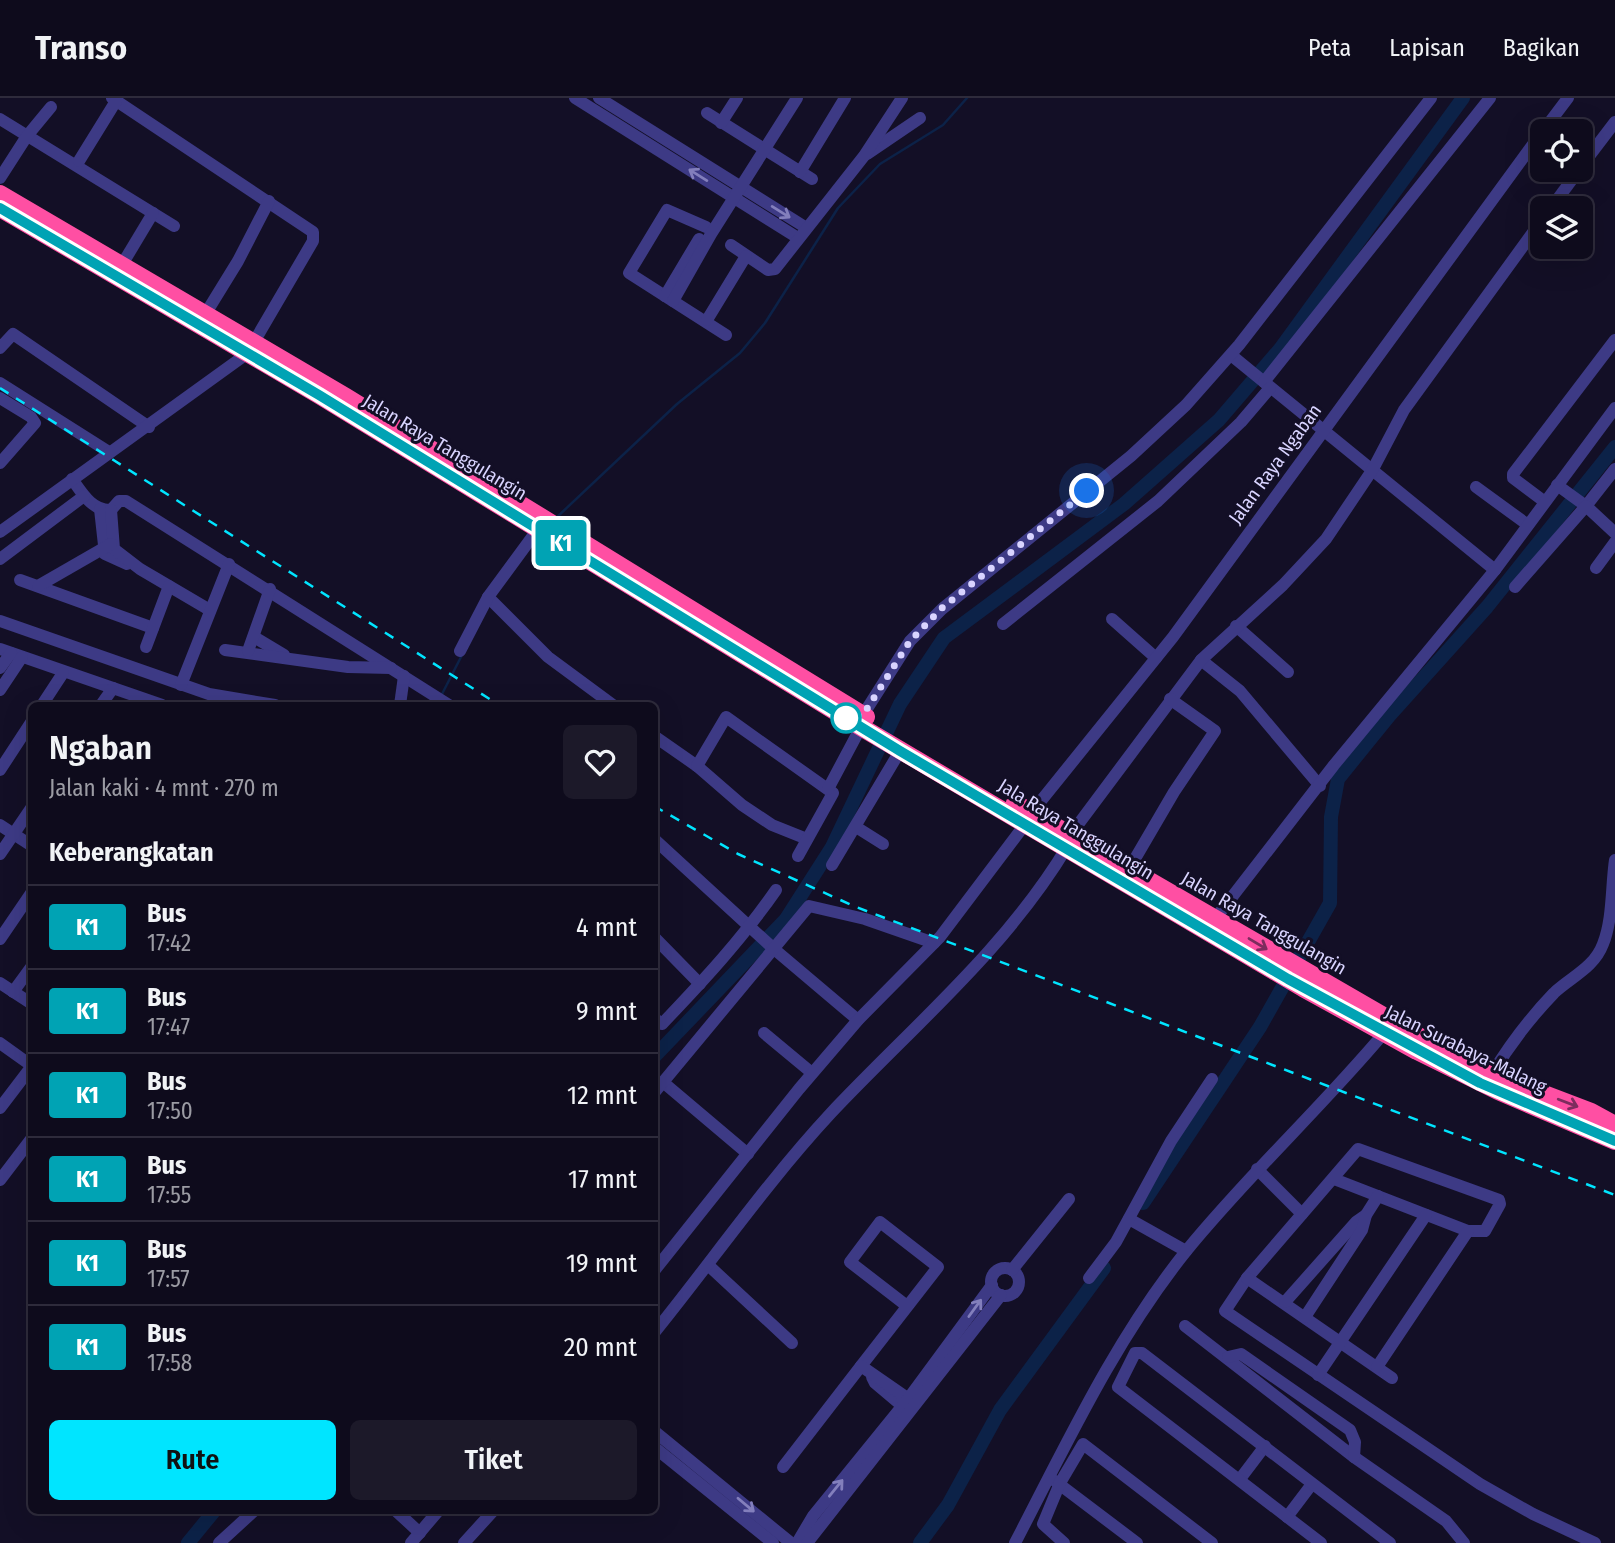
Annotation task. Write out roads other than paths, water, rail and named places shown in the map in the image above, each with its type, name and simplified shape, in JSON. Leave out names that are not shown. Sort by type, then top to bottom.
[{"type":"highway","name":"Jalan Raya Tanggulangin","points":[[0,194],[206,313],[251,347]]},
{"type":"highway","name":"Jalan Raya Tanggulangin","points":[[0,208],[251,347],[864,722]]},
{"type":"highway","name":"Jala Raya Tanggulangin","points":[[864,722],[899,745],[1069,841],[1278,965]]},
{"type":"highway","name":"Jalan Raya Tanggulangin","points":[[1069,841],[1129,869],[1182,908],[1215,919],[1278,965]]},
{"type":"highway","points":[[1278,965],[1306,981]]},
{"type":"highway","name":"Jalan Raya Tanggulangin","points":[[1306,981],[1492,1074],[1591,1112],[1615,1125]]},
{"type":"highway","name":"Jalan Surabaya-Malang","points":[[1306,981],[1384,1034],[1498,1091],[1615,1141]]},
{"type":"street","points":[[598,98],[734,190]]},
{"type":"street","points":[[721,123],[737,98]]},
{"type":"street","points":[[669,298],[788,98]]},
{"type":"street","points":[[760,147],[797,98]]},
{"type":"street","points":[[800,172],[845,98]]},
{"type":"street","points":[[731,245],[768,270],[775,270],[864,156],[902,98]]},
{"type":"street","points":[[828,789],[910,641],[942,608],[1131,456],[1235,359],[1431,98]]},
{"type":"street","points":[[1003,624],[1158,501],[1241,422],[1265,384],[1490,98]]},
{"type":"street","name":"Jalan Raya Ngaban","points":[[1552,119],[1568,98]]},
{"type":"street","points":[[0,532],[109,452],[149,427],[251,347],[314,236],[310,227],[114,99],[79,161]]},
{"type":"street","points":[[583,100],[802,233]]},
{"type":"street","points":[[0,178],[27,136],[51,107]]},
{"type":"street","points":[[707,113],[811,179]]},
{"type":"street","points":[[864,156],[920,118]]},
{"type":"street","points":[[0,119],[174,226]]},
{"type":"street","points":[[1593,152],[1615,122]]},
{"type":"street","name":"Jalan Raya Ngaban","points":[[658,1262],[812,1073],[858,1020],[934,943],[1156,658],[1530,148]]},
{"type":"street","points":[[669,298],[706,227],[734,190]]},
{"type":"street","points":[[206,313],[238,261],[269,201]]},
{"type":"street","points":[[706,227],[668,209],[657,223],[629,273],[707,320],[726,335]]},
{"type":"street","points":[[123,263],[153,213]]},
{"type":"street","points":[[658,1328],[769,1186],[832,1113],[964,981],[1045,881],[1069,841],[1200,660],[1313,555],[1373,469],[1404,410],[1530,237]]},
{"type":"street","points":[[707,320],[746,256]]},
{"type":"street","points":[[0,348],[13,334],[149,427]]},
{"type":"street","points":[[1545,502],[1513,478],[1513,474],[1610,356],[1615,340]]},
{"type":"street","points":[[1235,359],[1495,570]]},
{"type":"street","points":[[0,383],[109,452]]},
{"type":"street","points":[[0,398],[31,417],[35,423],[0,463]]},
{"type":"street","points":[[1215,919],[1495,570],[1560,486],[1615,408]]},
{"type":"street","points":[[1516,587],[1582,502],[1615,469]]},
{"type":"street","points":[[72,480],[84,496],[105,510]]},
{"type":"street","points":[[1560,486],[1582,502],[1615,533]]},
{"type":"street","points":[[1476,487],[1528,525]]},
{"type":"street","points":[[0,559],[84,496]]},
{"type":"street","points":[[105,510],[119,501],[126,501],[270,589],[444,702]]},
{"type":"street","points":[[105,510],[109,557],[140,569],[208,610]]},
{"type":"street","points":[[460,651],[491,599],[548,529]]},
{"type":"street","points":[[1597,568],[1615,542]]},
{"type":"street","points":[[38,586],[72,569],[106,545]]},
{"type":"street","points":[[181,685],[208,610],[229,564]]},
{"type":"street","points":[[65,596],[72,569]]},
{"type":"street","points":[[20,580],[153,628]]},
{"type":"street","points":[[146,647],[169,586]]},
{"type":"street","points":[[248,651],[270,589]]},
{"type":"street","points":[[491,599],[548,657],[609,702]]},
{"type":"street","points":[[1112,619],[1156,658]]},
{"type":"street","points":[[0,621],[209,694],[257,702]]},
{"type":"street","points":[[1236,626],[1288,672]]},
{"type":"street","points":[[254,637],[288,658]]},
{"type":"street","points":[[225,650],[248,651],[348,667],[391,668]]},
{"type":"street","points":[[0,668],[11,653]]},
{"type":"street","points":[[11,653],[148,702]]},
{"type":"street","points":[[0,690],[11,653]]},
{"type":"street","points":[[1200,660],[1240,691],[1320,786]]},
{"type":"street","points":[[44,702],[63,673]]},
{"type":"street","points":[[400,702],[404,676]]},
{"type":"street","points":[[103,702],[113,688]]},
{"type":"street","points":[[1129,869],[1174,792],[1215,730],[1170,699]]},
{"type":"street","points":[[697,766],[726,718],[828,789],[834,796],[798,856]]},
{"type":"street","points":[[0,770],[28,727]]},
{"type":"street","points":[[658,739],[697,766],[752,812],[772,825],[807,839]]},
{"type":"street","points":[[832,865],[856,827],[899,745]]},
{"type":"street","points":[[0,854],[28,813]]},
{"type":"street","points":[[0,825],[28,843]]},
{"type":"street","points":[[856,827],[883,844]]},
{"type":"street","points":[[658,843],[771,946],[858,1020]]},
{"type":"street","points":[[1492,1074],[1519,1032],[1556,991],[1595,958],[1611,924],[1615,860]]},
{"type":"street","points":[[658,1021],[662,1024],[751,928],[776,890]]},
{"type":"street","points":[[0,939],[28,898]]},
{"type":"street","points":[[748,1154],[659,1088],[797,916],[813,905],[896,928],[934,943]]},
{"type":"street","points":[[658,941],[700,984]]},
{"type":"street","points":[[13,992],[28,971]]},
{"type":"street","points":[[0,983],[28,1001]]},
{"type":"street","points":[[764,1034],[812,1073]]},
{"type":"street","points":[[1064,1543],[1043,1525],[1054,1480],[1094,1392],[1137,1321],[1186,1251],[1257,1169],[1384,1034]]},
{"type":"street","points":[[0,1044],[28,1063]]},
{"type":"street","points":[[1,1104],[28,1071]]},
{"type":"street","points":[[1089,1278],[1130,1219],[1171,1141],[1212,1079]]},
{"type":"street","points":[[1,1176],[28,1143]]},
{"type":"street","points":[[1334,1179],[1468,1231],[1485,1231],[1500,1204],[1499,1200],[1360,1149],[1247,1278],[1225,1311],[1480,1484],[1533,1514],[1595,1543]]},
{"type":"street","points":[[1257,1169],[1302,1214]]},
{"type":"street","points":[[1305,1317],[1362,1230],[1366,1215],[1378,1196]]},
{"type":"street","points":[[1012,1269],[1069,1199]]},
{"type":"street","points":[[1285,1302],[1356,1222],[1366,1215]]},
{"type":"street","points":[[1318,1375],[1426,1215]]},
{"type":"street","points":[[1130,1219],[1186,1251]]},
{"type":"street","points":[[783,1467],[866,1370],[907,1306],[938,1267],[880,1222],[850,1262],[907,1306]]},
{"type":"street","points":[[1377,1367],[1468,1231]]},
{"type":"street","points":[[708,1265],[792,1343]]},
{"type":"street","points":[[807,1543],[996,1290],[995,1273],[1006,1268],[1017,1274],[1018,1287],[1007,1296],[996,1290]]},
{"type":"street","points":[[1247,1278],[1392,1378]]},
{"type":"street","points":[[1185,1326],[1354,1457],[1446,1521],[1464,1543]]},
{"type":"street","points":[[1321,1543],[1118,1387],[1135,1353],[1142,1353],[1390,1543]]},
{"type":"street","points":[[1227,1357],[1241,1354],[1350,1430],[1355,1442],[1354,1457]]},
{"type":"street","points":[[1116,1357],[1127,1366]]},
{"type":"street","points":[[866,1370],[909,1405]]},
{"type":"street","points":[[797,1543],[813,1516],[909,1405]]},
{"type":"street","points":[[658,1435],[772,1543]]},
{"type":"street","points":[[1015,1543],[1054,1480],[1079,1446],[1085,1444],[1212,1543]]},
{"type":"street","points":[[1240,1479],[1265,1446]]},
{"type":"street","points":[[658,1450],[715,1487],[791,1543]]},
{"type":"street","points":[[1054,1480],[1137,1543]]},
{"type":"street","points":[[1287,1517],[1312,1484]]},
{"type":"street","points":[[219,1543],[251,1514]]},
{"type":"street","points":[[398,1514],[416,1538],[436,1514]]},
{"type":"street","points":[[464,1543],[490,1514]]},
{"type":"waterway","points":[[556,518],[677,404],[740,353],[765,323],[838,208],[880,164],[943,125],[967,98]]},
{"type":"waterway","points":[[658,1053],[786,919],[832,847],[900,704],[944,638],[1124,504],[1219,420],[1280,349],[1463,98]]},
{"type":"waterway","points":[[1143,1203],[1260,1027],[1330,903],[1331,817],[1338,779],[1389,716],[1487,607],[1615,447]]},
{"type":"waterway","points":[[441,696],[462,655]]},
{"type":"waterway","points":[[920,1543],[948,1505],[1000,1410],[1104,1268]]},
{"type":"waterway","points":[[188,1543],[212,1514]]},
{"type":"railway","points":[[0,388],[494,702]]},
{"type":"railway","points":[[658,808],[738,854],[856,907],[1615,1195]]}]
